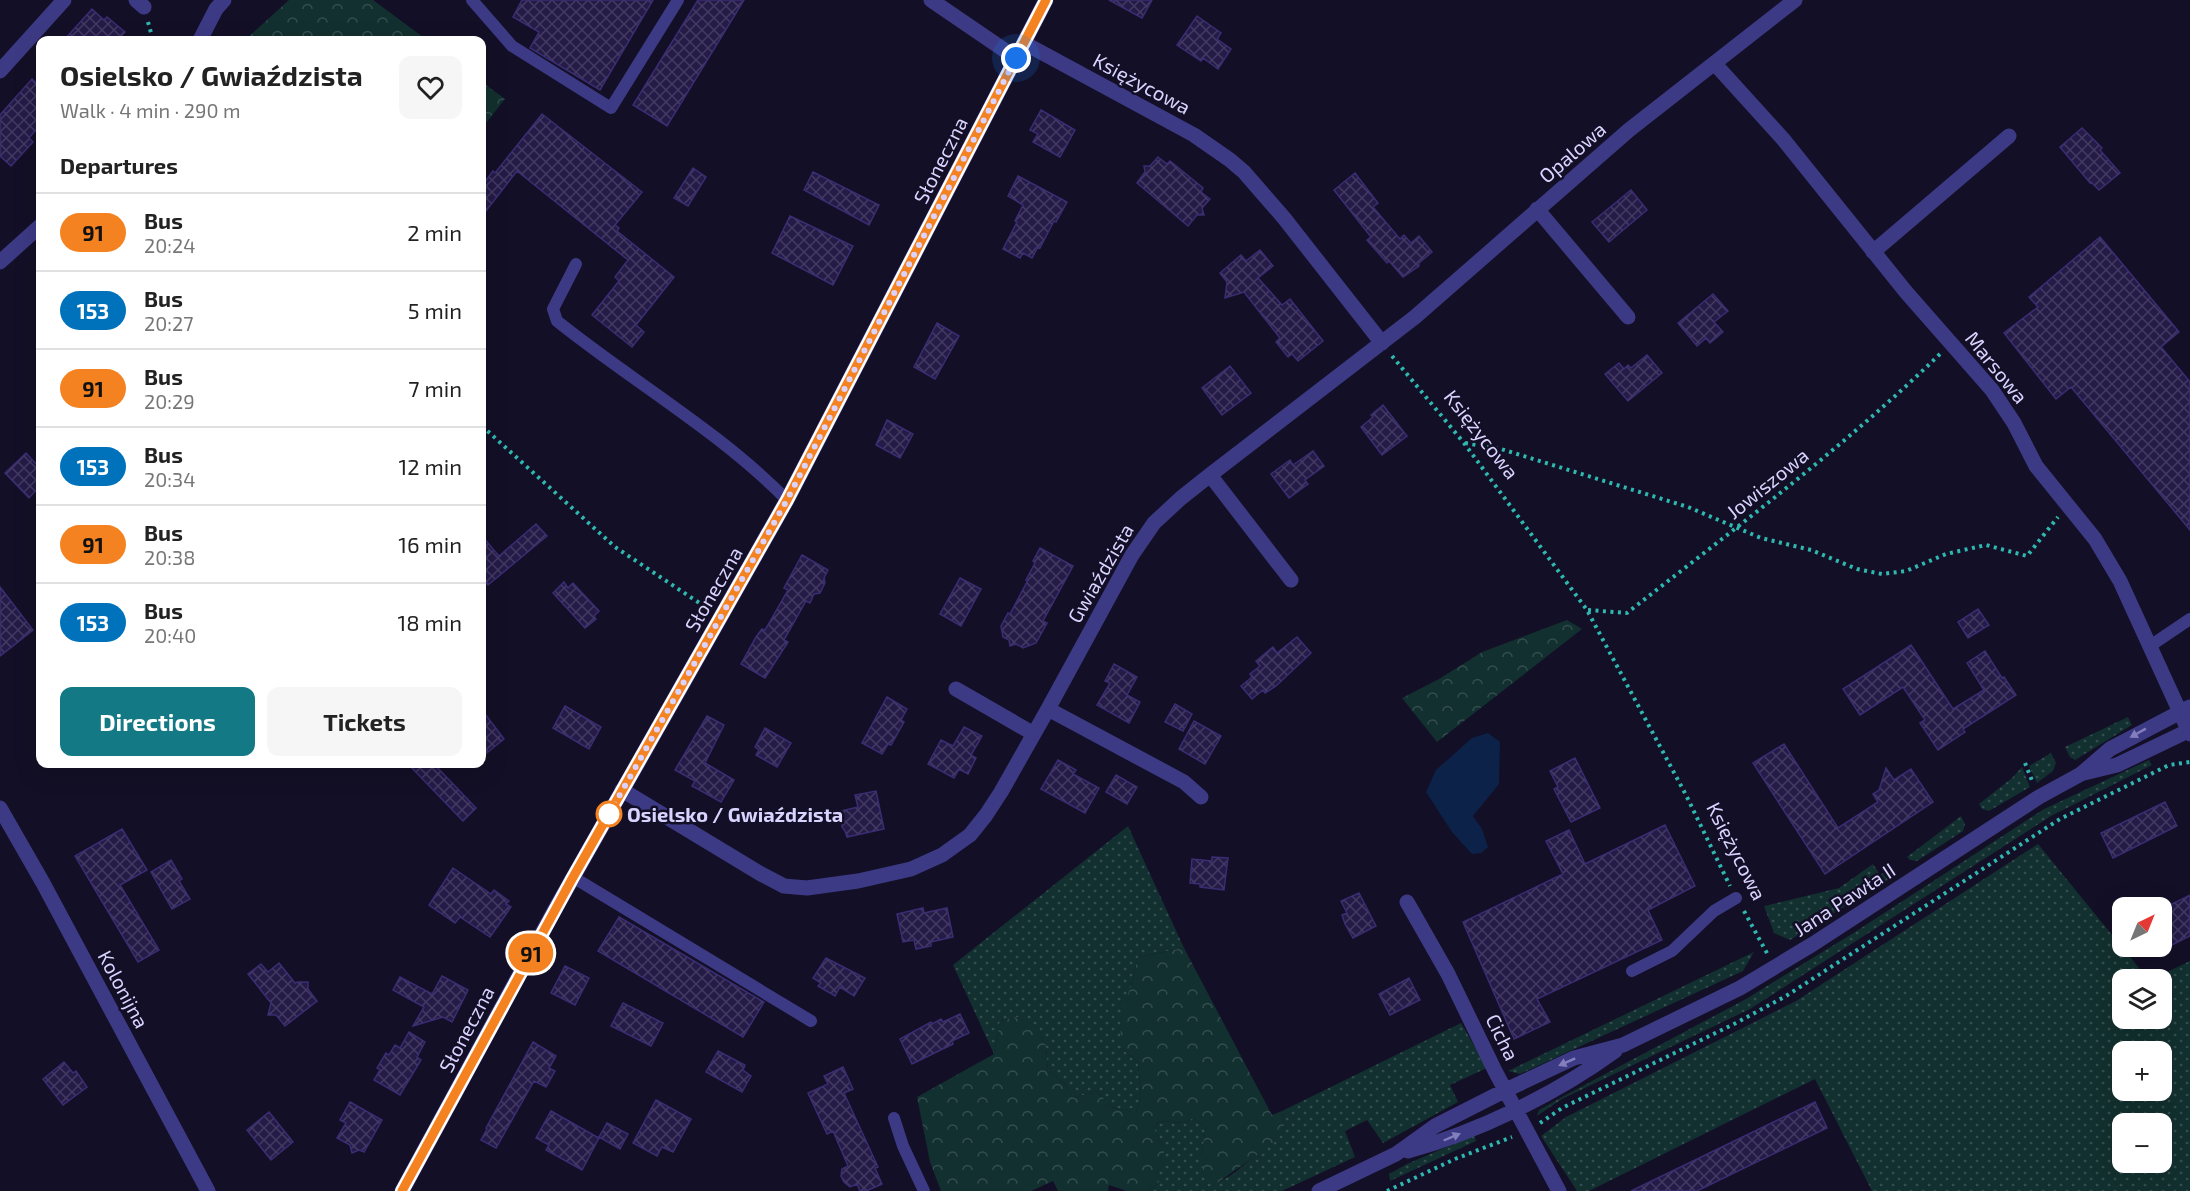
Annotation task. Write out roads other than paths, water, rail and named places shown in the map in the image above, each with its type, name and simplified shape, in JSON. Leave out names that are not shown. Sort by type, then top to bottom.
[{"type":"street","points":[[0,71],[64,0]]},
{"type":"street","points":[[202,36],[216,9],[224,0]]},
{"type":"street","points":[[932,0],[1016,58]]},
{"type":"street","name":"Słoneczna","points":[[402,1191],[572,879],[787,500],[1046,0]]},
{"type":"street","name":"Opalowa","points":[[1382,343],[1415,317],[1629,130],[1795,0]]},
{"type":"street","name":"Księżycowa","points":[[1024,43],[1194,135],[1230,160],[1252,180],[1284,218],[1382,343]]},
{"type":"street","name":"Marsowa","points":[[1714,64],[1783,139],[1873,252],[1992,390],[2014,423],[2036,465],[2095,539],[2110,564],[2150,646],[2185,709],[2190,732]]},
{"type":"street","points":[[1873,252],[2010,136]]},
{"type":"street","points":[[1538,209],[1628,317]]},
{"type":"street","points":[[0,262],[36,230]]},
{"type":"street","name":"Gwiaździsta","points":[[622,790],[761,874],[784,885],[807,888],[833,886],[911,869],[942,855],[970,835],[991,807],[1048,710],[1132,555],[1154,523],[1210,475],[1382,343]]},
{"type":"street","points":[[1210,475],[1291,580]]},
{"type":"street","points":[[956,689],[1034,734]]},
{"type":"street","name":"Jana Pawła II","points":[[1396,1154],[1442,1142],[1516,1108],[1582,1075],[1623,1045],[1776,968],[2030,803],[2081,774],[2110,749],[2185,709]]},
{"type":"street","points":[[1048,710],[1184,782],[1201,797]]},
{"type":"street","name":"Jana Pawła II","points":[[2081,774],[2117,765],[2190,732]]},
{"type":"street","name":"Kolonijna","points":[[0,808],[43,883],[208,1191]]},
{"type":"street","name":"Cicha","points":[[1407,902],[1448,974],[1559,1191]]},
{"type":"street","name":"Jana Pawła II","points":[[1319,1191],[1396,1154],[1435,1126],[1506,1090],[1574,1058],[1623,1045]]},
{"type":"lane","points":[[472,0],[512,46],[610,108],[678,0]]},
{"type":"lane","points":[[576,264],[553,309],[557,321],[718,440],[787,500]]},
{"type":"lane","points":[[2150,646],[2190,619]]},
{"type":"lane","points":[[572,879],[582,882],[811,1021]]},
{"type":"lane","points":[[1632,971],[1671,951],[1714,911],[1736,898]]},
{"type":"lane","points":[[894,1118],[903,1146],[924,1191]]},
{"type":"water","points":[[1488,733],[1500,742],[1499,784],[1473,816],[1482,829],[1488,847],[1481,853],[1472,854],[1452,832],[1426,792],[1436,770],[1472,738]]},
{"type":"place","name":"Osielsko / Gwiaździsta","points":[[609,814]]}]
